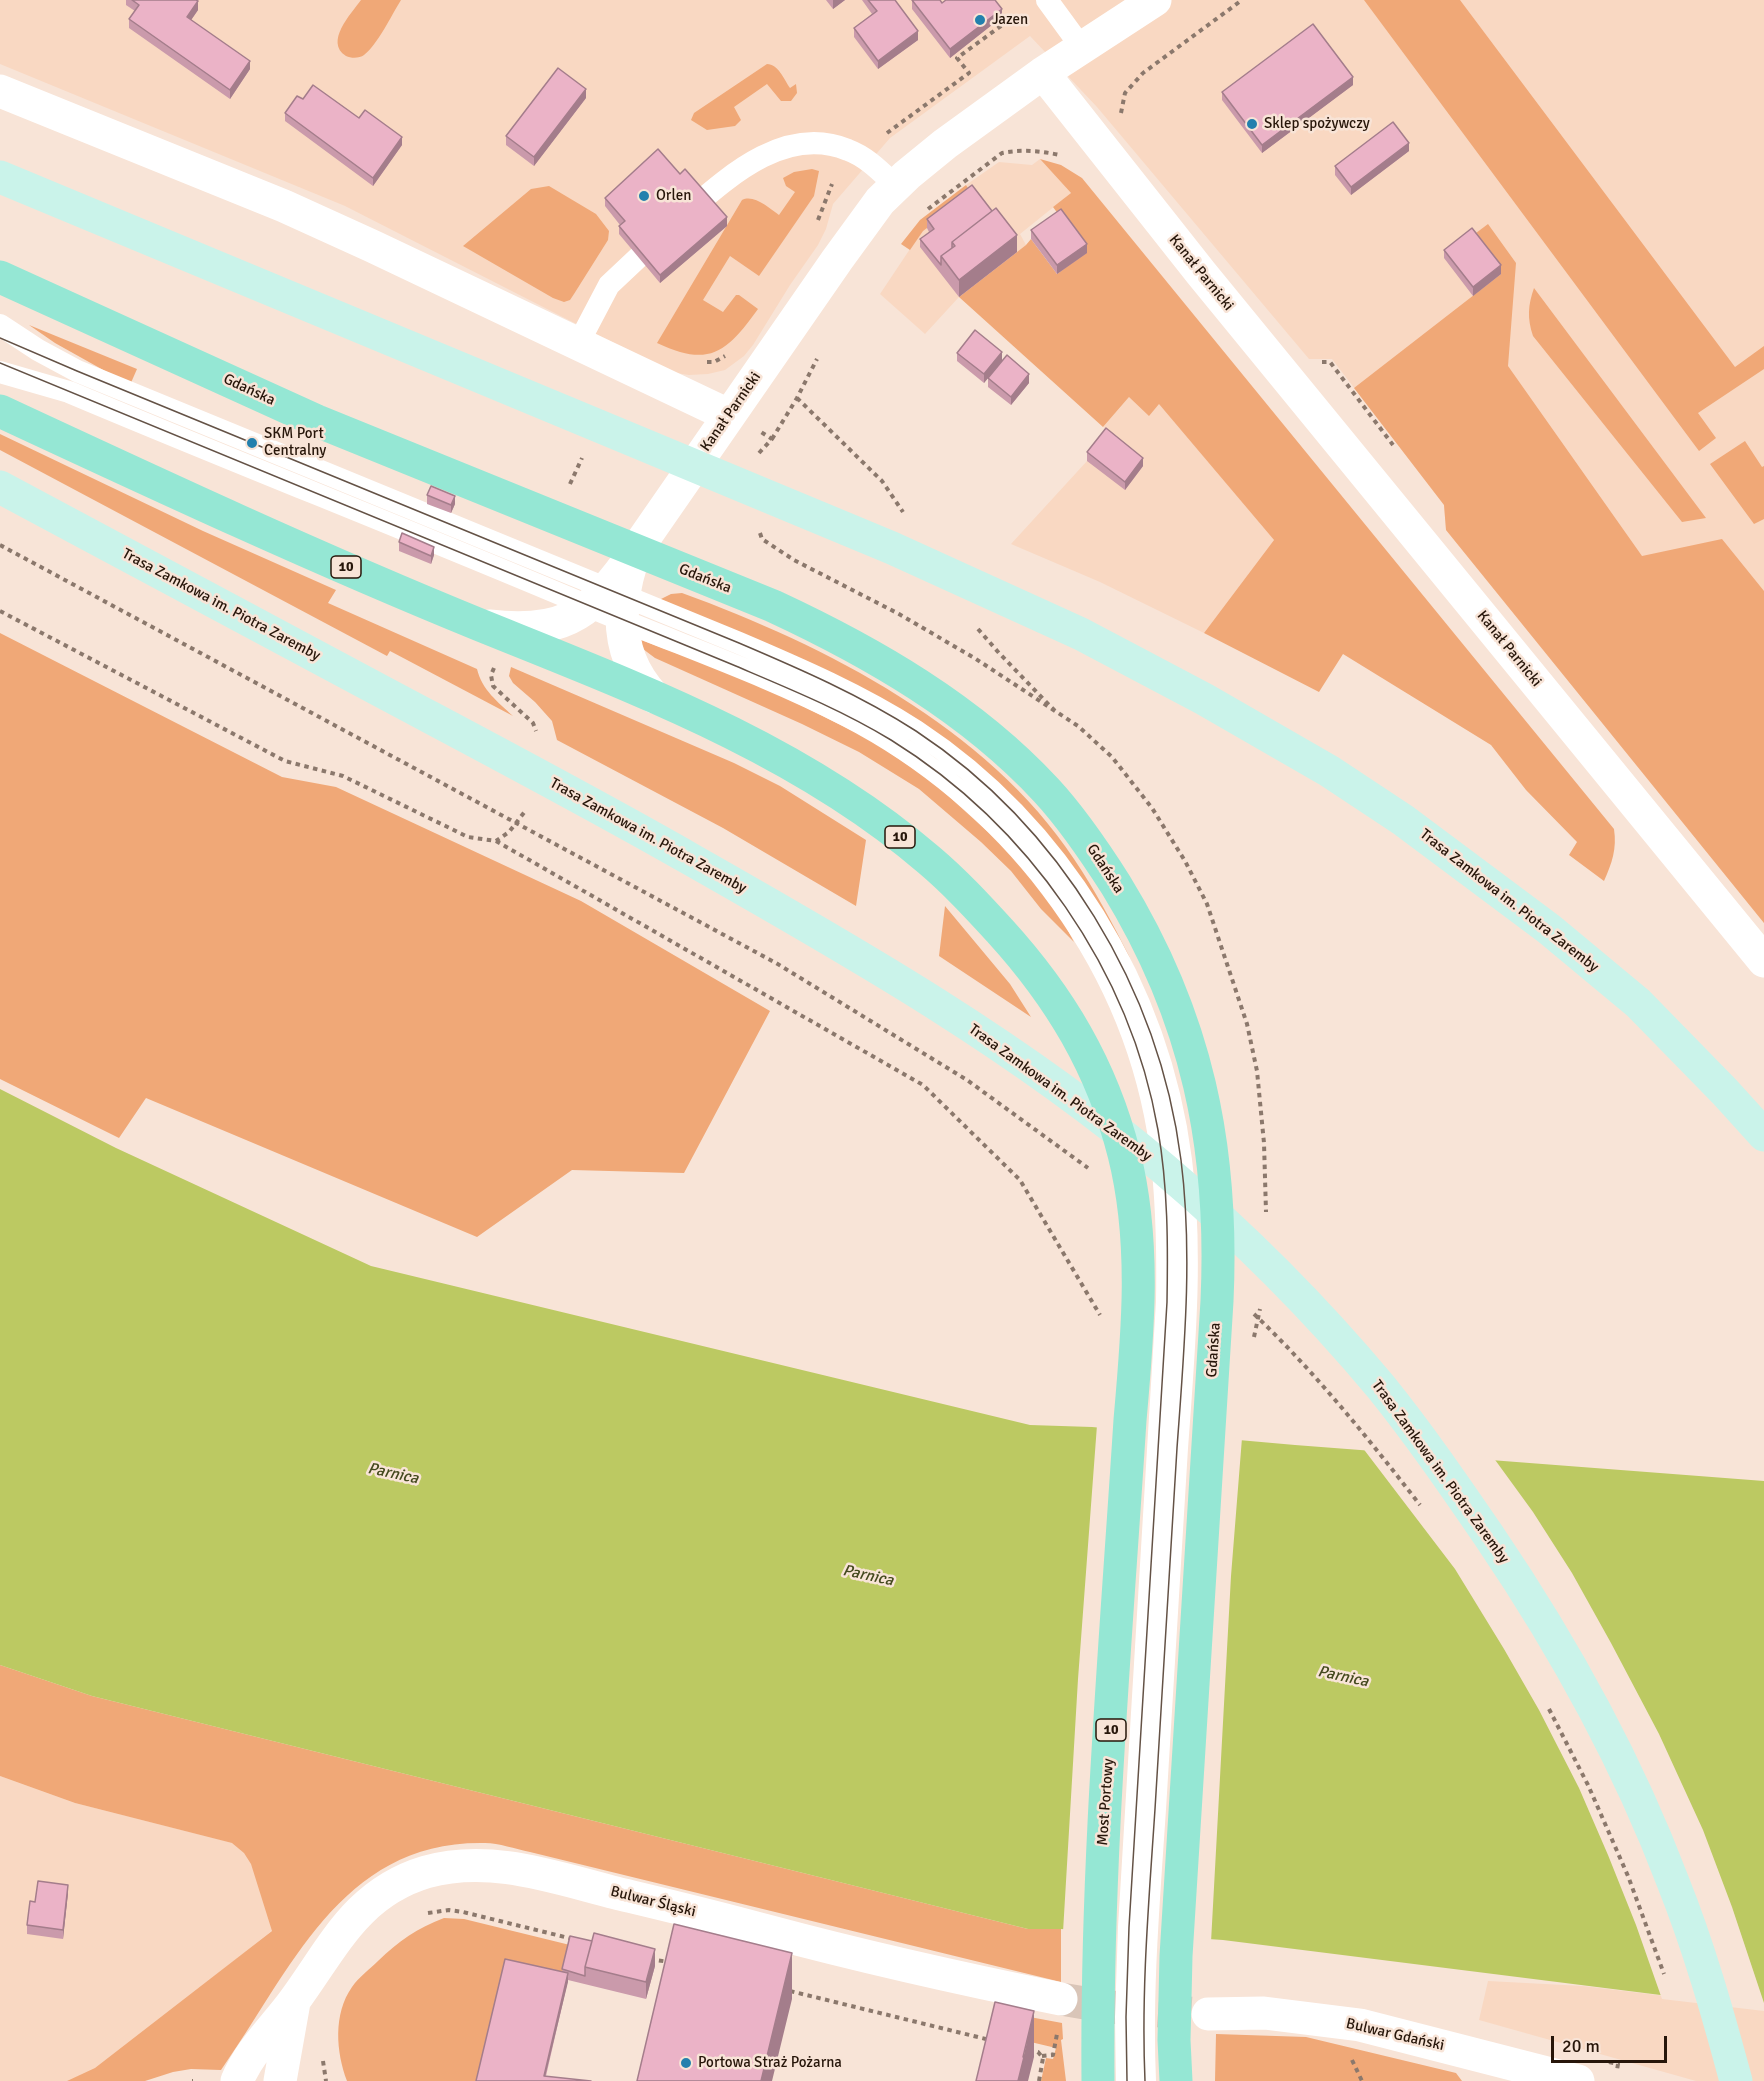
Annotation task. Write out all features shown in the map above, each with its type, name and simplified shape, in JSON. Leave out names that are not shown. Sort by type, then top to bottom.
[{"type":"main road","name":"Trasa Zamkowa im. Piotra Zaremby","points":[[0,177],[964,579],[1081,634],[1204,699],[1329,771],[1394,814],[1549,929],[1638,1003],[1764,1135]]},
{"type":"main road","name":"Gdańska","points":[[0,277],[317,421],[773,606],[822,629],[865,652],[940,700],[983,732],[1046,789],[1098,855],[1145,935],[1177,1005],[1189,1042],[1207,1115],[1214,1158],[1219,1232],[1217,1301],[1169,1423]]},
{"type":"main road","name":"10","points":[[0,411],[213,510],[654,697],[779,758],[882,823],[929,860],[969,896],[1029,963],[1056,1000],[1085,1049],[1106,1096],[1125,1157],[1136,1241],[1138,1292],[1136,1349],[1169,1423],[1182,1835],[1176,1956],[1135,2040],[1098,2081]]},
{"type":"main road","name":"Trasa Zamkowa im. Piotra Zaremby","points":[[0,487],[619,818],[808,926],[942,1008],[1038,1073],[1127,1139],[1219,1217],[1276,1272],[1347,1348],[1395,1405],[1467,1503],[1555,1638],[1609,1737],[1673,1880],[1705,1972],[1736,2081]]},
{"type":"main road","name":"Most Portowy","points":[[1135,2040],[1099,1913],[1169,1423]]},
{"type":"main road","name":"10","points":[[1135,2040],[1176,2081]]},
{"type":"street","points":[[1043,74],[1155,0]]},
{"type":"street","name":"Kanał Parnicki","points":[[635,550],[880,201],[945,144],[1043,74],[1208,282],[1764,961]]},
{"type":"street","points":[[0,91],[284,206],[729,415]]},
{"type":"street","points":[[479,624],[527,629],[542,627],[562,622],[610,603],[635,550]]},
{"type":"street","points":[[610,603],[633,668],[642,684],[654,697]]},
{"type":"street","name":"Bulwar Śląski","points":[[237,2081],[242,2069],[268,2031],[295,2000],[337,1937],[365,1907],[388,1890],[415,1876],[447,1867],[470,1864],[500,1866],[542,1875],[840,1949],[1061,1999]]},
{"type":"street","name":"Bulwar Śląski","points":[[280,2081],[295,2000]]},
{"type":"street","name":"Bulwar Gdański","points":[[1208,2014],[1264,2013],[1354,2024],[1578,2081]]},
{"type":"lane","points":[[1047,0],[1082,48]]},
{"type":"lane","points":[[578,344],[609,285],[719,185],[769,152],[799,143],[824,144],[847,149],[869,162],[896,186]]},
{"type":"lane","points":[[0,325],[77,372],[610,603]]},
{"type":"lane","points":[[0,372],[69,392],[610,603],[817,677],[875,706],[916,732],[973,775],[1007,807],[1056,862],[1086,903],[1119,959],[1144,1017],[1165,1081],[1176,1127],[1184,1184],[1186,1237],[1186,1293],[1169,1423]]},
{"type":"lane","points":[[1127,2081],[1135,2040]]},
{"type":"lane","points":[[1135,2040],[1145,2081]]},
{"type":"path","points":[[1143,73],[1242,0]]},
{"type":"path","points":[[887,133],[969,74],[957,58],[964,50],[1005,23]]},
{"type":"path","points":[[984,31],[987,36]]},
{"type":"path","points":[[926,211],[1002,153],[1040,151],[1068,159]]},
{"type":"path","points":[[815,224],[832,184]]},
{"type":"path","points":[[935,204],[940,210]]},
{"type":"path","points":[[772,439],[822,350]]},
{"type":"path","points":[[697,363],[714,362],[732,353]]},
{"type":"path","points":[[0,546],[348,731]]},
{"type":"path","points":[[0,611],[285,761],[343,776],[468,837],[496,841],[923,1085],[1020,1180],[1102,1318]]},
{"type":"path","points":[[496,661],[491,675],[493,687],[534,723],[537,732]]},
{"type":"path","points":[[496,841],[509,832],[530,805]]},
{"type":"path","points":[[424,1915],[440,1911],[464,1912],[577,1940]]},
{"type":"path","points":[[645,1958],[674,1963]]},
{"type":"path","points":[[787,1990],[990,2040]]},
{"type":"path","points":[[1042,2056],[1053,2055],[1057,2036]]},
{"type":"path","points":[[1024,2049],[1038,2052],[1042,2056],[1043,2066],[1039,2081]]},
{"type":"path","points":[[322,2060],[326,2081]]},
{"type":"path","points":[[1357,2070],[1362,2081]]},
{"type":"shaded area","points":[[0,0],[1764,0],[1764,923],[1446,530],[1444,505],[1332,359],[1309,359],[1097,107],[1030,36],[890,138],[833,204],[826,229],[818,245],[744,356],[725,370],[689,375],[676,373],[651,362],[345,206],[0,64]]},
{"type":"shaded area","points":[[361,0],[401,0],[369,50],[360,57],[351,58],[340,50],[338,36],[346,20]]},
{"type":"shaded area","points":[[1364,0],[1460,0],[1735,367],[1764,346],[1764,369],[1698,413],[1716,438],[1699,451]]},
{"type":"shaded area","points":[[767,64],[778,69],[790,88],[796,84],[797,93],[791,101],[781,101],[767,84],[734,107],[741,120],[735,126],[707,130],[691,120],[694,113]]},
{"type":"shaded area","points":[[1040,159],[1071,193],[1020,234],[1026,245],[959,297],[925,334],[880,294],[922,231],[972,194],[966,185],[999,162],[1032,165]]},
{"type":"shaded area","points":[[1040,159],[1061,165],[1082,178],[1614,829],[1613,856],[1604,881],[1569,855],[1577,842],[1526,790],[1491,745],[1343,654],[1319,692],[1204,633],[1274,540],[1159,404],[1149,416],[1129,397],[1103,427],[959,297],[1031,239],[1057,274],[1086,252],[1053,207],[1071,193]]},
{"type":"shaded area","points":[[812,169],[819,171],[814,196],[759,276],[730,256],[703,300],[723,312],[736,295],[739,295],[758,309],[737,336],[716,352],[704,355],[675,350],[657,343],[742,200],[756,200],[779,215],[795,192],[786,186],[783,178],[794,172]]},
{"type":"shaded area","points":[[966,185],[972,194],[923,231],[910,250],[901,244],[920,220]]},
{"type":"shaded area","points":[[549,186],[596,214],[609,231],[608,240],[574,294],[570,300],[564,302],[553,298],[463,246],[531,189]]},
{"type":"shaded area","points":[[1488,224],[1516,263],[1508,366],[1642,556],[1722,539],[1764,591],[1764,923],[1446,530],[1444,505],[1354,388],[1501,274],[1472,236]]},
{"type":"shaded area","points":[[1534,288],[1706,518],[1682,522],[1533,336],[1529,312]]},
{"type":"shaded area","points":[[29,325],[137,369],[130,385],[55,343]]},
{"type":"shaded area","points":[[1129,397],[1159,403],[1274,540],[1204,633],[1100,582],[1011,544],[1087,461],[1109,430],[1103,427]]},
{"type":"shaded area","points":[[0,434],[203,531],[336,590],[328,603],[477,669],[483,683],[496,701],[513,716],[390,651],[387,656],[0,450]]},
{"type":"shaded area","points":[[1745,441],[1762,467],[1764,466],[1764,519],[1754,524],[1710,464]]},
{"type":"shaded area","points":[[682,593],[791,638],[846,665],[899,696],[950,731],[997,769],[1038,812],[1074,859],[1104,907],[1130,958],[1090,895],[995,783],[657,601],[671,594]]},
{"type":"shaded area","points":[[0,633],[282,777],[336,787],[581,901],[770,1011],[684,1173],[572,1170],[477,1237],[146,1098],[119,1138],[0,1079]]},
{"type":"shaded area","points":[[641,640],[752,681],[871,740],[933,782],[1009,851],[1061,917],[1074,942],[1041,909],[1011,871],[919,789],[859,752],[655,658],[643,649]]},
{"type":"shaded area","points":[[511,667],[734,763],[780,786],[866,840],[856,906],[723,828],[557,740],[552,721],[513,683],[509,676]]},
{"type":"shaded area","points":[[945,906],[1010,984],[1031,1017],[939,956]]},
{"type":"shaded area","points":[[0,1665],[92,1696],[1028,1929],[1061,1929],[1061,1982],[501,1845],[485,1843],[435,1848],[393,1863],[357,1887],[325,1918],[297,1954],[221,2070],[191,2069],[145,2081],[67,2081],[95,2068],[272,1931],[251,1864],[244,1853],[232,1843],[75,1803],[0,1776]]},
{"type":"shaded area","points":[[0,1776],[75,1803],[245,1846],[279,1925],[100,2068],[70,2081],[0,2081]]},
{"type":"shaded area","points":[[444,1918],[464,1919],[570,1945],[562,1978],[478,2081],[347,2081],[340,2058],[338,2033],[342,2009],[352,1987],[401,1941],[425,1926]]},
{"type":"shaded area","points":[[1488,1981],[1583,1986],[1764,2008],[1764,2081],[1696,2081],[1479,2020]]},
{"type":"shaded area","points":[[1019,2015],[1062,2023],[1063,2039],[1061,2040],[1066,2081],[1041,2081],[1046,2058],[1053,2059],[1056,2048],[1001,2035]]},
{"type":"shaded area","points":[[1216,2034],[1306,2037],[1456,2073],[1462,2081],[1215,2081]]},
{"type":"water","name":"Parnica","points":[[0,1089],[116,1148],[371,1266],[1030,1425],[1092,1427],[1764,1481],[1764,2008],[1223,1940],[1061,1929],[1028,1929],[92,1696],[0,1665]]},
{"type":"pier","points":[[1097,1425],[1242,1438],[1231,1576],[1211,1942],[1063,1932],[1078,1679]]},
{"type":"pier","points":[[1362,1447],[1493,1457],[1533,1512],[1572,1573],[1659,1734],[1703,1830],[1732,1907],[1764,2003],[1764,2011],[1662,1999],[1608,1855],[1579,1788],[1539,1710],[1455,1569]]},
{"type":"building","points":[[132,0],[198,1],[187,17],[250,61],[230,90],[129,19],[139,5]]},
{"type":"building","points":[[868,0],[895,0],[918,31],[878,61],[854,28],[877,11]]},
{"type":"building","points":[[912,0],[940,0],[942,3],[946,0],[995,0],[1002,9],[950,49]]},
{"type":"building","points":[[1313,24],[1353,77],[1262,145],[1222,92]]},
{"type":"building","points":[[558,68],[586,89],[534,157],[506,136]]},
{"type":"building","points":[[313,85],[359,118],[365,110],[402,137],[373,178],[285,113],[297,96],[303,99]]},
{"type":"building","points":[[1393,122],[1409,143],[1351,187],[1335,166]]},
{"type":"building","points":[[658,149],[680,174],[685,169],[727,217],[660,275],[619,226],[625,221],[605,198]]},
{"type":"building","points":[[972,185],[992,211],[952,242],[952,248],[941,256],[941,265],[920,239],[934,229],[927,219]]},
{"type":"building","points":[[996,208],[1017,235],[959,280],[941,256],[955,246],[952,242]]},
{"type":"building","points":[[1061,209],[1087,244],[1057,265],[1031,230]]},
{"type":"building","points":[[1472,228],[1501,265],[1473,287],[1444,250]]},
{"type":"building","points":[[975,330],[1002,352],[984,374],[957,353]]},
{"type":"building","points":[[1007,355],[1029,374],[1011,397],[988,378]]},
{"type":"building","points":[[1106,428],[1143,458],[1125,482],[1087,452]]},
{"type":"building","points":[[431,486],[455,496],[451,505],[427,495]]},
{"type":"building","points":[[402,533],[434,547],[431,556],[399,542]]},
{"type":"building","points":[[38,1881],[68,1885],[63,1930],[27,1925],[30,1901],[35,1902]]},
{"type":"building","points":[[674,1924],[792,1953],[761,2081],[637,2081]]},
{"type":"building","points":[[594,1933],[655,1949],[646,1982],[585,1967]]},
{"type":"building","points":[[570,1936],[592,1941],[585,1976],[562,1969]]},
{"type":"building","points":[[505,1959],[568,1973],[544,2076],[591,2081],[476,2081]]},
{"type":"building","points":[[995,2002],[1034,2011],[1018,2081],[976,2081]]},
{"type":"tunnel","points":[[1061,1999],[1109,2007],[1202,2014]]},
{"type":"tram line","points":[[0,338],[739,643],[851,694],[916,731],[968,770],[1015,814],[1057,863],[1094,917],[1125,974],[1151,1034],[1169,1096],[1185,1196],[1187,1268],[1185,1340],[1146,1945],[1145,2081]]},
{"type":"tram line","points":[[0,363],[731,664],[852,718],[891,740],[941,775],[987,814],[1028,859],[1065,907],[1097,959],[1124,1014],[1144,1071],[1158,1130],[1166,1195],[1167,1302],[1129,1927],[1126,2017],[1127,2081]]},
{"type":"place","name":"Jazen","points":[[980,20]]},
{"type":"place","name":"Sklep spożywczy","points":[[1252,124]]},
{"type":"place","name":"Orlen","points":[[644,196]]},
{"type":"place","name":"SKM Port Centralny","points":[[252,443]]},
{"type":"place","name":"Portowa Straż Pożarna","points":[[686,2063]]}]
